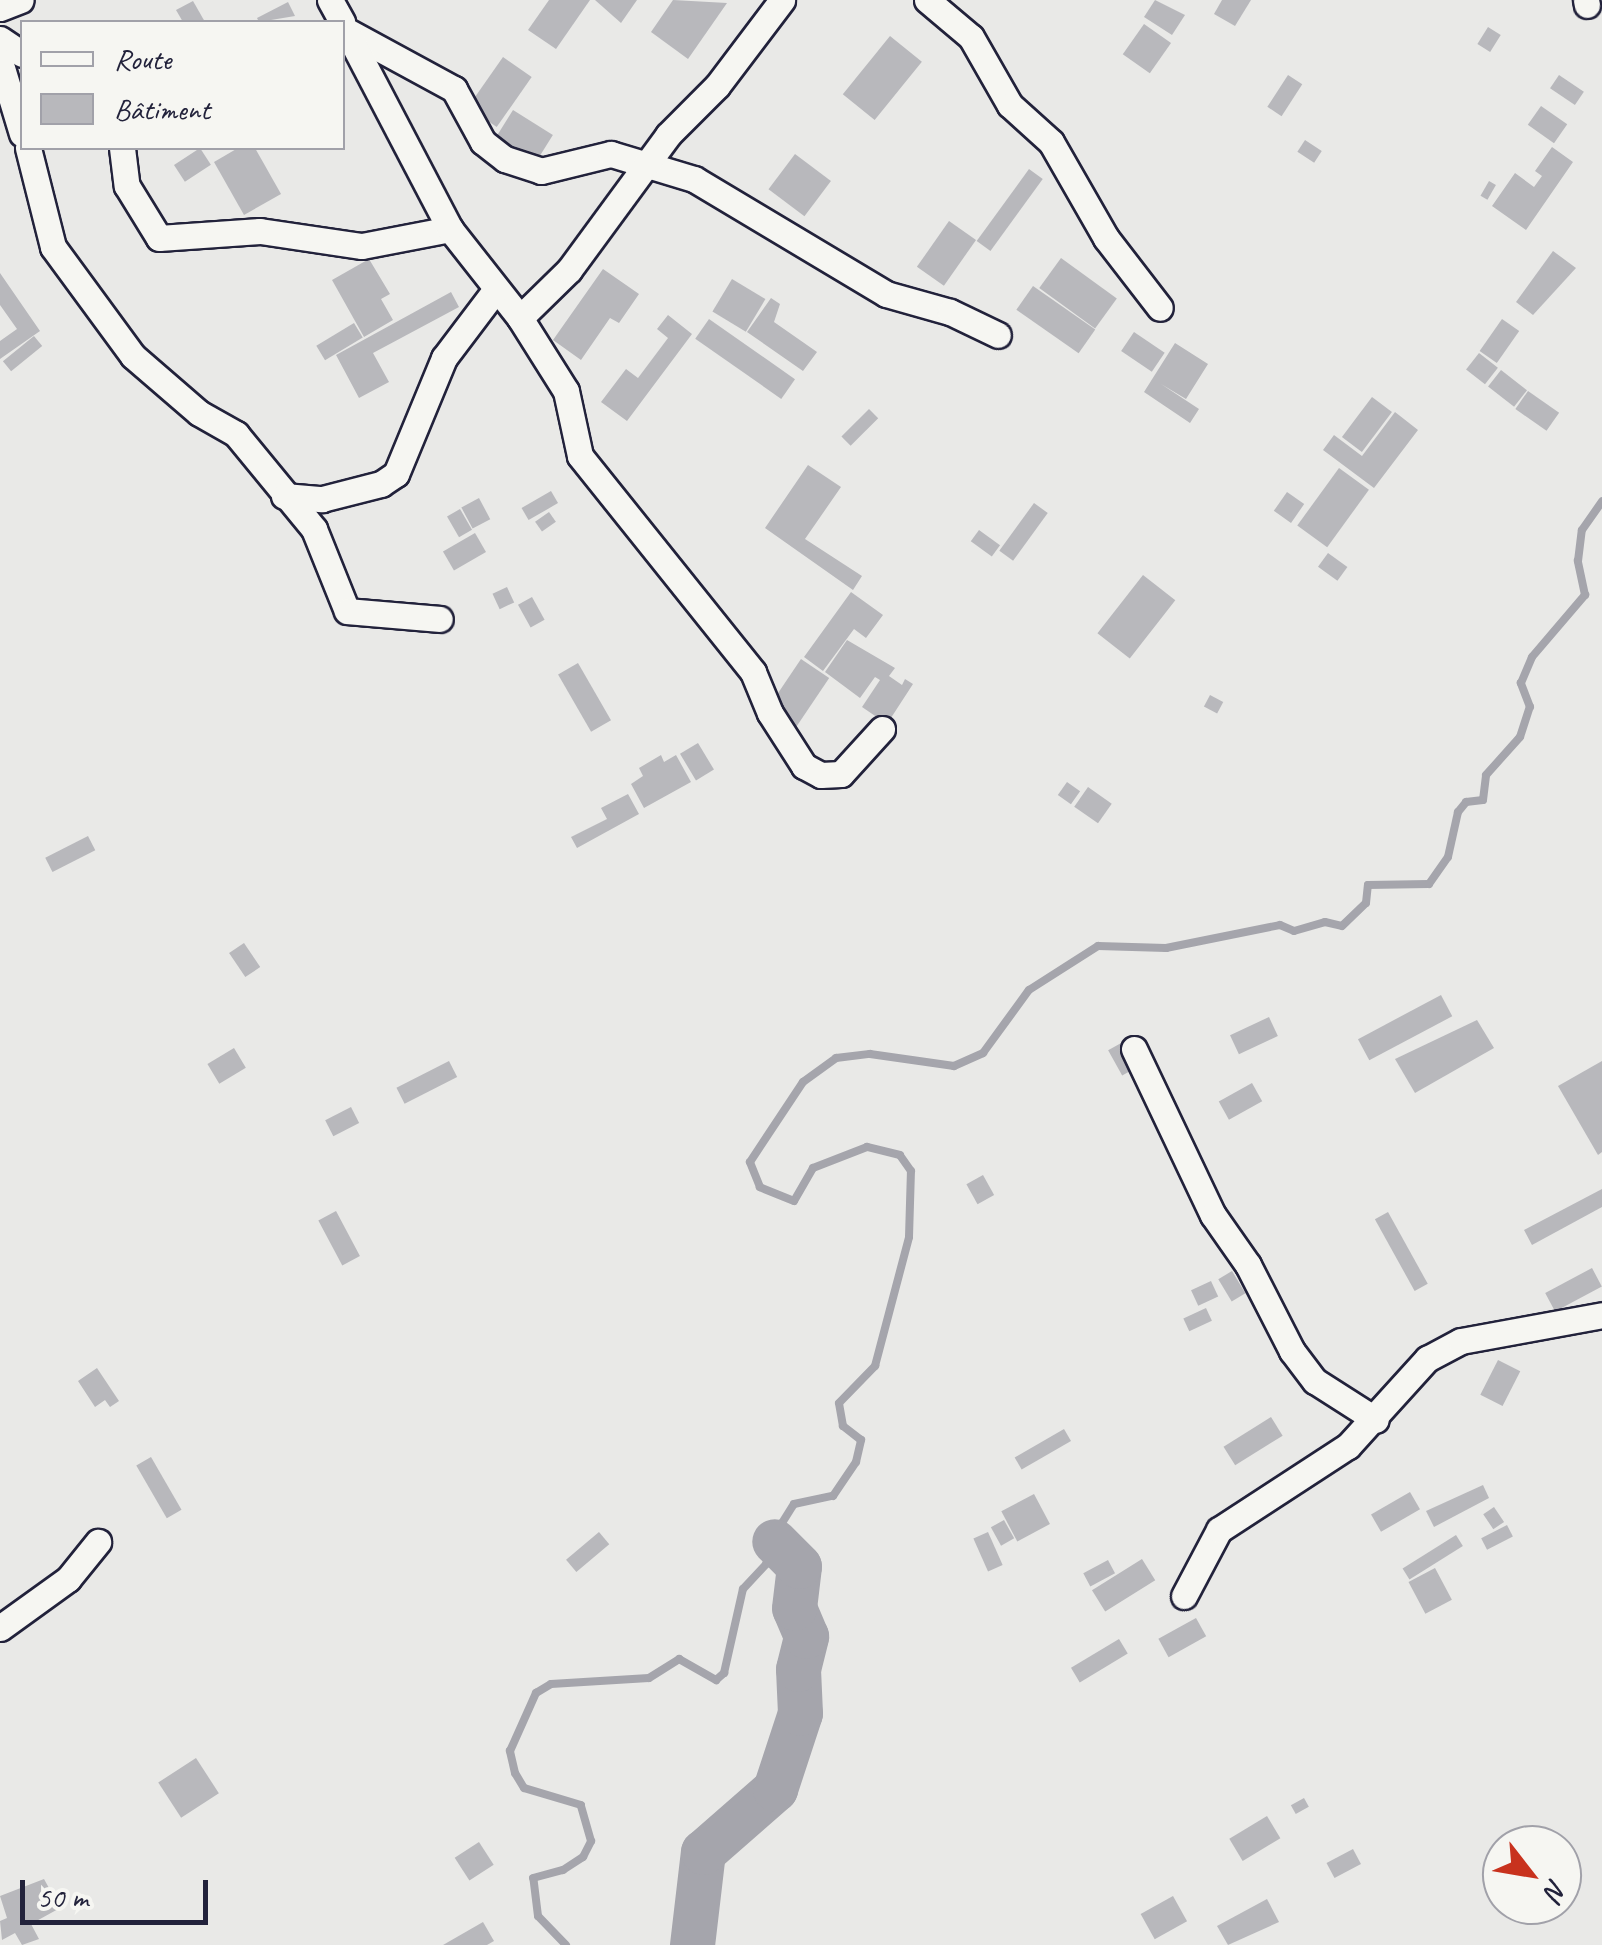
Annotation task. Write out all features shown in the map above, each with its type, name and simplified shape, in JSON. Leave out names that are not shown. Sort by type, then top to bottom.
[{"type":"street","points":[[0,8],[22,0]]},
{"type":"street","points":[[520,318],[555,286],[782,0]]},
{"type":"street","points":[[927,0],[971,37],[1010,106],[1051,142],[1106,238],[1160,308]]},
{"type":"street","points":[[345,27],[454,90],[483,142],[505,159],[542,171],[595,154],[650,164],[715,188],[886,294],[950,312],[998,335]]},
{"type":"street","points":[[345,28],[450,229],[494,292],[520,318],[566,391],[580,456],[754,672],[770,713],[804,766],[822,775],[841,774],[882,730]]},
{"type":"street","points":[[0,61],[20,127]]},
{"type":"street","points":[[29,150],[53,247],[133,356],[188,404],[236,434],[324,544],[347,611],[440,619]]},
{"type":"street","points":[[122,150],[127,186],[159,238],[260,231],[362,246],[450,229]]},
{"type":"street","points":[[284,496],[322,499],[382,484],[396,474],[444,358],[494,292]]},
{"type":"street","points":[[1134,1049],[1212,1215],[1248,1265],[1292,1351],[1315,1381],[1376,1420]]},
{"type":"street","points":[[1184,1596],[1219,1530],[1376,1420],[1427,1359],[1461,1341],[1602,1315]]},
{"type":"street","points":[[0,1628],[68,1579],[98,1542]]},
{"type":"building","points":[[549,0],[590,0],[556,49],[528,30]]},
{"type":"building","points":[[595,0],[637,0],[621,23]]},
{"type":"building","points":[[673,0],[727,3],[688,59],[651,32]]},
{"type":"building","points":[[1155,0],[1185,15],[1172,35],[1144,17]]},
{"type":"building","points":[[1222,0],[1251,0],[1235,26],[1214,14]]},
{"type":"building","points":[[193,1],[204,20],[182,20],[176,10]]},
{"type":"building","points":[[288,2],[295,16],[271,20],[257,18]]},
{"type":"building","points":[[1144,24],[1171,43],[1150,73],[1123,54]]},
{"type":"building","points":[[1488,27],[1501,35],[1490,52],[1477,44]]},
{"type":"building","points":[[890,36],[922,62],[875,120],[843,94]]},
{"type":"building","points":[[503,57],[532,77],[497,127],[468,107]]},
{"type":"building","points":[[1288,75],[1302,84],[1282,116],[1267,107]]},
{"type":"building","points":[[1559,75],[1584,92],[1575,105],[1550,88]]},
{"type":"building","points":[[1541,106],[1567,124],[1554,143],[1528,125]]},
{"type":"building","points":[[513,110],[553,135],[533,167],[493,142]]},
{"type":"building","points":[[1305,140],[1322,151],[1314,163],[1297,152]]},
{"type":"building","points":[[1552,147],[1573,162],[1526,230],[1492,206],[1515,173],[1534,187],[1542,176],[1535,171]]},
{"type":"building","points":[[201,150],[211,165],[185,182],[174,165]]},
{"type":"building","points":[[235,150],[256,150],[281,194],[244,215],[214,162]]},
{"type":"building","points":[[795,154],[831,181],[804,216],[769,189]]},
{"type":"building","points":[[1029,169],[1043,179],[990,251],[977,241]]},
{"type":"building","points":[[1489,181],[1496,185],[1487,200],[1480,196]]},
{"type":"building","points":[[949,221],[976,240],[944,286],[917,267]]},
{"type":"building","points":[[1553,251],[1576,268],[1533,315],[1516,302]]},
{"type":"building","points":[[1061,258],[1117,299],[1095,328],[1039,288]]},
{"type":"building","points":[[369,259],[390,294],[381,299],[393,320],[364,337],[332,280]]},
{"type":"building","points":[[603,269],[639,294],[619,323],[610,318],[581,360],[553,340]]},
{"type":"building","points":[[0,273],[40,331],[0,359],[0,341],[17,329],[0,305]]},
{"type":"building","points":[[732,279],[765,299],[746,332],[712,312]]},
{"type":"building","points":[[1033,286],[1095,330],[1079,353],[1016,310]]},
{"type":"building","points":[[451,292],[459,307],[373,353],[389,382],[359,398],[336,355]]},
{"type":"building","points":[[771,298],[780,304],[774,322],[817,352],[803,371],[747,332]]},
{"type":"building","points":[[668,315],[692,334],[627,421],[601,402],[626,369],[638,378],[668,338],[657,329]]},
{"type":"building","points":[[709,319],[795,379],[781,399],[695,339]]},
{"type":"building","points":[[1502,319],[1519,331],[1497,363],[1480,351]]},
{"type":"building","points":[[354,323],[363,338],[325,360],[316,346]]},
{"type":"building","points":[[1134,332],[1165,353],[1152,372],[1121,351]]},
{"type":"building","points":[[34,336],[42,346],[11,371],[3,361]]},
{"type":"building","points":[[1175,343],[1208,364],[1186,399],[1161,384],[1199,409],[1190,423],[1144,392]]},
{"type":"building","points":[[1479,353],[1498,368],[1485,384],[1466,370]]},
{"type":"building","points":[[1501,370],[1527,390],[1514,407],[1488,387]]},
{"type":"building","points":[[1528,391],[1559,413],[1547,431],[1515,409]]},
{"type":"building","points":[[1372,397],[1392,412],[1362,452],[1342,437]]},
{"type":"building","points":[[869,409],[878,418],[851,446],[841,437]]},
{"type":"building","points":[[1395,412],[1418,430],[1374,488],[1323,450],[1334,435],[1362,456]]},
{"type":"building","points":[[808,465],[841,487],[805,539],[862,576],[853,590],[765,528]]},
{"type":"building","points":[[1339,468],[1369,490],[1327,547],[1297,525]]},
{"type":"building","points":[[551,491],[558,503],[529,520],[522,508]]},
{"type":"building","points":[[1287,492],[1304,504],[1291,523],[1274,511]]},
{"type":"building","points":[[479,498],[490,519],[473,529],[461,507]]},
{"type":"building","points":[[1034,503],[1048,513],[1013,561],[999,551]]},
{"type":"building","points":[[460,509],[472,530],[459,537],[447,516]]},
{"type":"building","points":[[549,512],[556,522],[542,532],[535,522]]},
{"type":"building","points":[[979,530],[1000,545],[992,557],[971,541]]},
{"type":"building","points":[[475,533],[486,552],[454,571],[443,552]]},
{"type":"building","points":[[1328,553],[1347,567],[1337,581],[1318,567]]},
{"type":"building","points":[[1143,575],[1175,600],[1130,659],[1097,633]]},
{"type":"building","points":[[507,587],[514,602],[500,609],[492,594]]},
{"type":"building","points":[[851,592],[883,615],[866,638],[854,629],[823,671],[804,657]]},
{"type":"building","points":[[532,597],[545,620],[531,627],[518,605]]},
{"type":"building","points":[[847,640],[895,668],[889,676],[902,685],[905,679],[913,684],[887,724],[862,707],[880,680],[875,677],[860,698],[825,672]]},
{"type":"building","points":[[801,659],[829,678],[796,727],[768,708]]},
{"type":"building","points":[[578,663],[611,720],[591,732],[558,674]]},
{"type":"building","points":[[1210,695],[1223,702],[1217,714],[1204,706]]},
{"type":"building","points":[[698,743],[714,770],[696,780],[680,754]]},
{"type":"building","points":[[661,755],[664,762],[676,755],[691,782],[644,808],[631,784],[643,776],[639,768]]},
{"type":"building","points":[[1067,782],[1080,791],[1071,804],[1058,795]]},
{"type":"building","points":[[1088,787],[1112,804],[1098,823],[1074,807]]},
{"type":"building","points":[[628,794],[639,814],[577,848],[571,837],[607,819],[601,808]]},
{"type":"building","points":[[88,836],[95,850],[52,872],[45,858]]},
{"type":"building","points":[[244,943],[260,967],[245,977],[229,953]]},
{"type":"building","points":[[1441,995],[1452,1016],[1369,1060],[1358,1039]]},
{"type":"building","points":[[1269,1017],[1278,1036],[1239,1054],[1230,1035]]},
{"type":"building","points":[[1477,1020],[1494,1048],[1415,1093],[1395,1059]]},
{"type":"building","points":[[1123,1042],[1137,1067],[1122,1076],[1108,1050]]},
{"type":"building","points":[[234,1048],[246,1068],[219,1084],[207,1064]]},
{"type":"building","points":[[449,1061],[457,1077],[405,1104],[396,1088]]},
{"type":"building","points":[[1602,1061],[1602,1152],[1598,1155],[1558,1086]]},
{"type":"building","points":[[1252,1083],[1262,1101],[1229,1120],[1219,1101]]},
{"type":"building","points":[[351,1107],[359,1123],[333,1136],[325,1120]]},
{"type":"building","points":[[983,1175],[994,1195],[978,1204],[966,1184]]},
{"type":"building","points":[[1602,1189],[1602,1207],[1532,1245],[1524,1230]]},
{"type":"building","points":[[336,1211],[360,1256],[342,1265],[318,1220]]},
{"type":"building","points":[[1388,1212],[1428,1284],[1415,1291],[1375,1219]]},
{"type":"building","points":[[1592,1268],[1602,1287],[1555,1311],[1545,1293]]},
{"type":"building","points":[[1232,1271],[1245,1293],[1232,1302],[1218,1279]]},
{"type":"building","points":[[1211,1281],[1218,1296],[1198,1306],[1191,1290]]},
{"type":"building","points":[[1206,1308],[1212,1321],[1189,1331],[1183,1319]]},
{"type":"building","points":[[1498,1360],[1520,1371],[1503,1406],[1480,1395]]},
{"type":"building","points":[[97,1368],[119,1401],[110,1407],[105,1400],[95,1407],[78,1381]]},
{"type":"building","points":[[1271,1417],[1283,1436],[1235,1465],[1224,1447]]},
{"type":"building","points":[[1064,1429],[1071,1441],[1022,1470],[1015,1458]]},
{"type":"building","points":[[151,1457],[182,1510],[167,1518],[136,1466]]},
{"type":"building","points":[[1483,1485],[1489,1498],[1434,1527],[1426,1511]]},
{"type":"building","points":[[1410,1492],[1420,1509],[1381,1532],[1371,1514]]},
{"type":"building","points":[[1034,1494],[1050,1524],[1017,1541],[1001,1511]]},
{"type":"building","points":[[1494,1507],[1504,1522],[1493,1529],[1483,1514]]},
{"type":"building","points":[[1004,1520],[1014,1538],[1001,1546],[991,1527]]},
{"type":"building","points":[[1507,1525],[1513,1537],[1487,1550],[1481,1538]]},
{"type":"building","points":[[599,1532],[609,1544],[576,1572],[566,1560]]},
{"type":"building","points":[[988,1532],[1003,1565],[988,1571],[973,1539]]},
{"type":"building","points":[[1456,1535],[1463,1546],[1409,1579],[1403,1568]]},
{"type":"building","points":[[1142,1559],[1155,1580],[1105,1611],[1092,1590]]},
{"type":"building","points":[[1108,1560],[1115,1573],[1090,1586],[1083,1573]]},
{"type":"building","points":[[1435,1568],[1452,1600],[1425,1614],[1409,1582]]},
{"type":"building","points":[[1196,1618],[1206,1636],[1169,1657],[1158,1639]]},
{"type":"building","points":[[1119,1639],[1128,1654],[1080,1682],[1071,1668]]},
{"type":"building","points":[[196,1758],[219,1793],[181,1818],[158,1783]]},
{"type":"building","points":[[1304,1798],[1309,1807],[1296,1814],[1291,1805]]},
{"type":"building","points":[[1267,1816],[1280,1838],[1243,1861],[1229,1839]]},
{"type":"building","points":[[479,1842],[494,1865],[469,1880],[455,1858]]},
{"type":"building","points":[[1353,1849],[1361,1864],[1334,1878],[1327,1863]]},
{"type":"building","points":[[44,1879],[60,1908],[31,1924],[39,1939],[22,1945],[15,1933],[2,1940],[0,1921],[7,1918],[0,1896]]},
{"type":"building","points":[[1173,1896],[1187,1921],[1155,1939],[1141,1914]]},
{"type":"building","points":[[1267,1899],[1279,1922],[1228,1945],[1217,1926]]},
{"type":"building","points":[[483,1922],[494,1941],[487,1945],[443,1945]]},
{"type":"waterway","points":[[566,1945],[538,1916],[533,1878],[563,1870],[583,1857],[591,1841],[581,1805],[524,1788],[515,1773],[510,1751],[536,1693],[551,1684],[649,1678],[679,1659],[716,1680],[724,1673],[743,1589],[766,1564],[794,1504],[833,1496],[856,1462],[861,1440],[843,1426],[839,1403],[875,1366],[909,1237],[911,1171],[900,1155],[867,1147],[813,1168],[794,1201],[760,1187],[750,1162],[803,1082],[836,1058],[870,1054],[954,1066],[983,1053],[1029,990],[1098,946],[1166,948],[1280,925],[1294,931],[1325,922],[1342,926],[1366,903],[1368,885],[1429,884],[1448,857],[1458,812],[1466,802],[1483,800],[1486,775],[1520,737],[1530,707],[1521,683],[1532,657],[1585,595],[1578,561],[1582,530],[1602,501]]},
{"type":"waterway","points":[[692,1945],[703,1852],[775,1789],[800,1713],[798,1669],[806,1636],[794,1608],[799,1566],[774,1541]]}]
